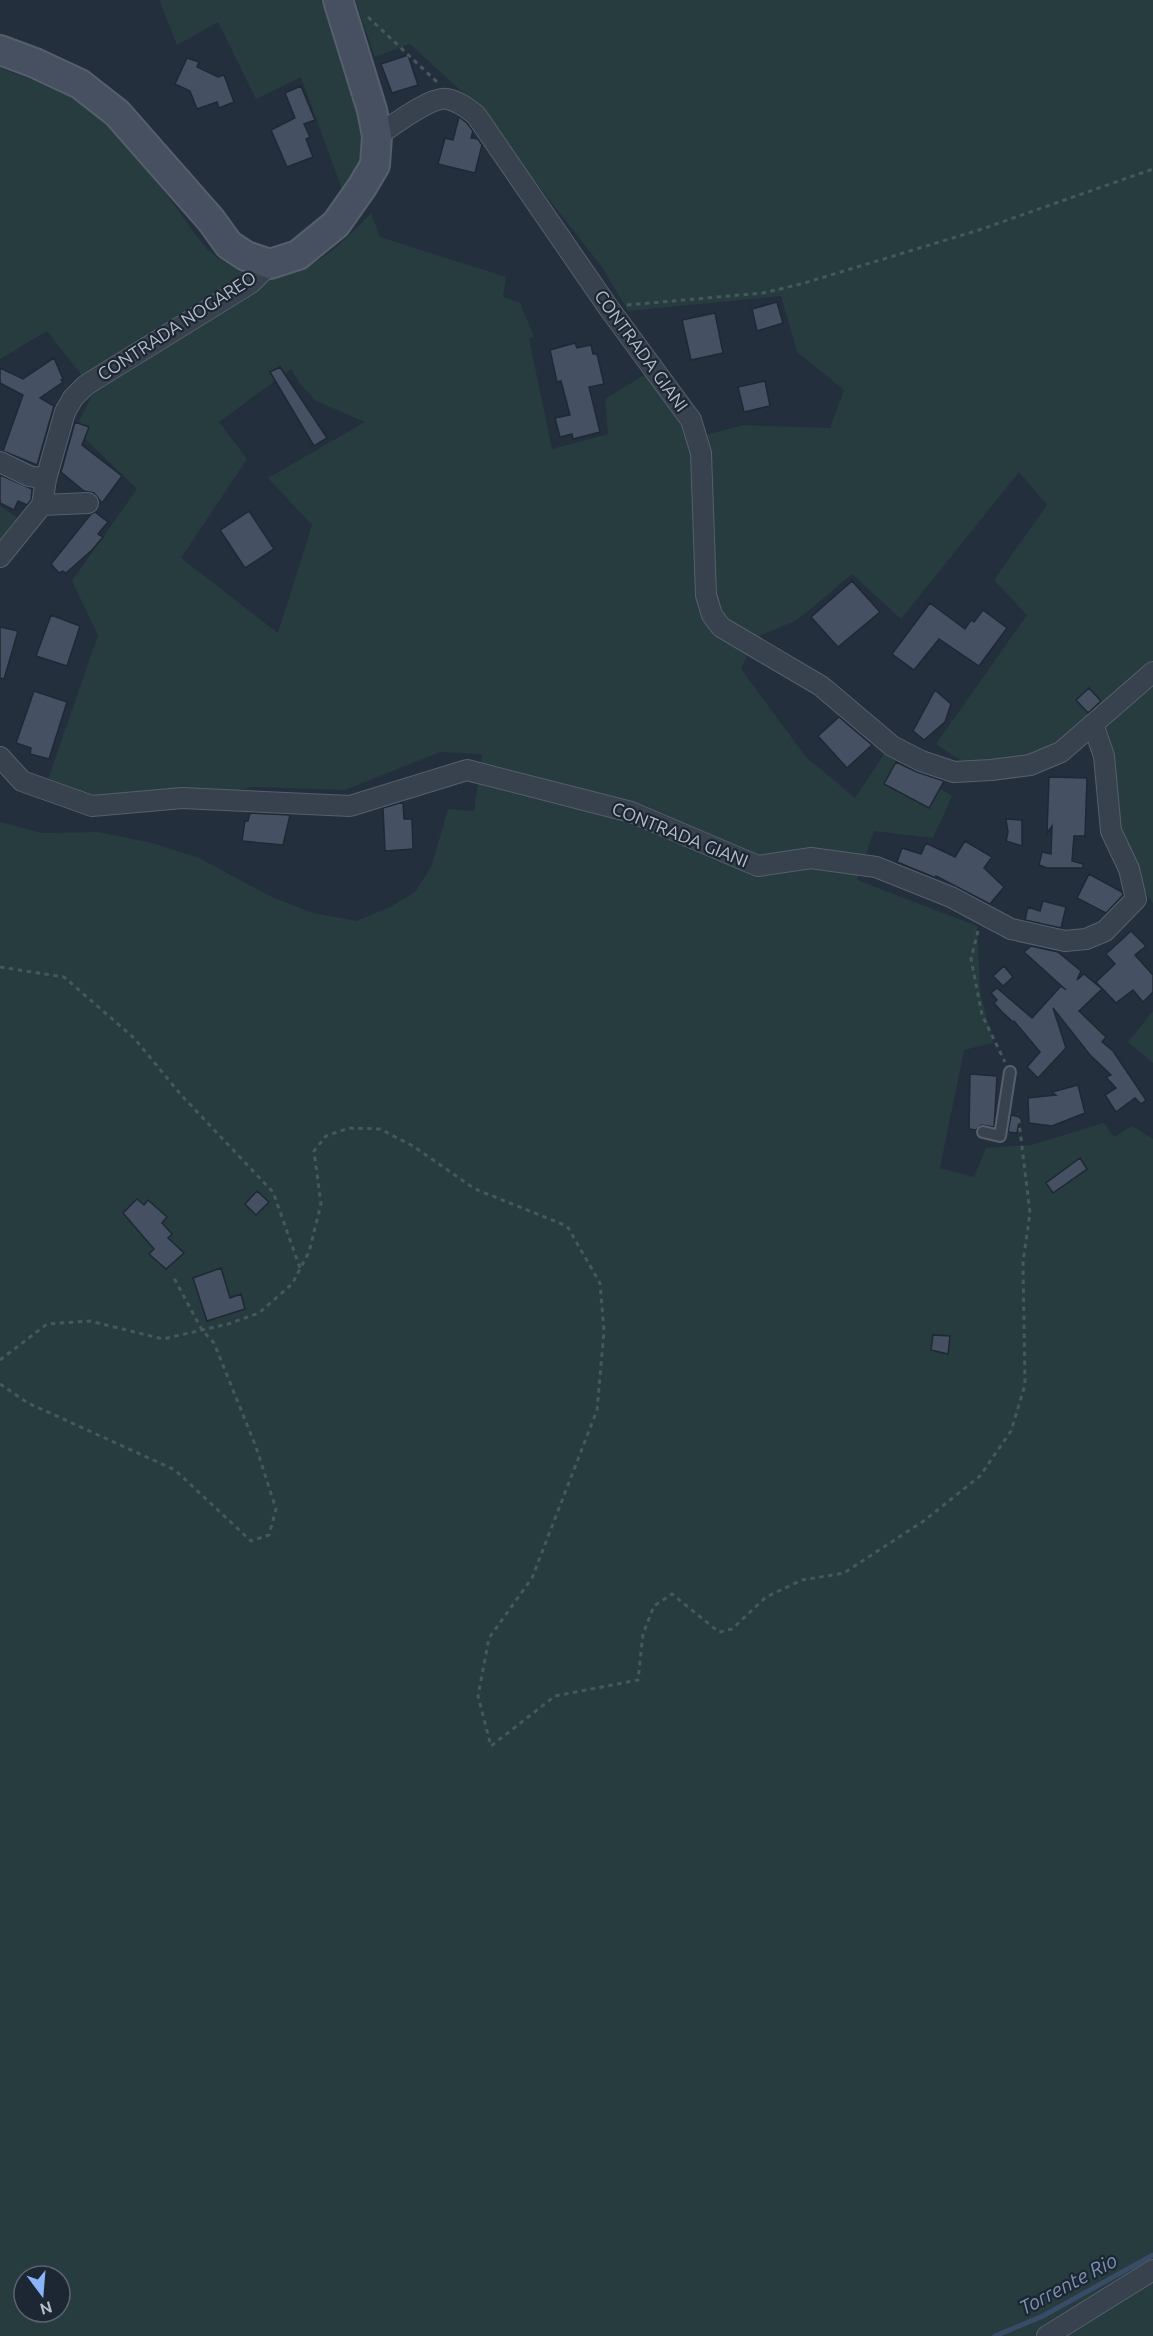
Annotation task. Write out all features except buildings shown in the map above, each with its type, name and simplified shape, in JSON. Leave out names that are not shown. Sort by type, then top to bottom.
[{"type":"street","points":[[270,264],[298,255],[336,224],[375,165],[377,136],[372,110],[338,0]]},
{"type":"street","name":"CONTRADA NOGAREO","points":[[0,50],[80,84],[117,113],[211,220],[229,245],[246,256],[270,264],[251,283],[87,385],[72,398],[64,412],[46,479],[42,505]]},
{"type":"street","points":[[377,136],[431,102],[445,98],[461,104]]},
{"type":"street","name":"CONTRADA GIANI","points":[[461,104],[476,115],[608,307],[691,420],[701,453],[706,595],[712,615],[721,627],[821,686],[892,746],[921,761],[954,772],[1030,765],[1061,752],[1153,672]]},
{"type":"street","points":[[0,462],[29,476],[46,479]]},
{"type":"street","points":[[0,556],[42,505],[88,503]]},
{"type":"street","name":"CONTRADA GIANI","points":[[0,757],[22,782],[92,806],[182,798],[350,806],[467,770],[631,812],[758,867],[811,858],[876,867],[982,912],[1011,929],[1065,941],[1086,939],[1105,931],[1136,899],[1129,869],[1111,831],[1104,756],[1093,724]]},
{"type":"street","points":[[1047,2336],[1153,2270]]},
{"type":"lane","points":[[982,1132],[1000,1136],[1010,1072]]},
{"type":"path","points":[[366,16],[461,104]]},
{"type":"path","points":[[608,307],[763,293],[801,284],[979,230],[1153,169]]},
{"type":"path","points":[[0,1360],[47,1324],[90,1321],[163,1339],[259,1313],[292,1284],[309,1252],[321,1204],[314,1151],[326,1136],[349,1128],[380,1129],[413,1146],[475,1189],[567,1226],[600,1283],[604,1331],[597,1410],[532,1578],[489,1638],[478,1696],[491,1746],[555,1696],[638,1680],[643,1634],[654,1606],[672,1594],[719,1632],[732,1629],[766,1597],[802,1580],[844,1573],[925,1520],[980,1476],[1011,1431],[1025,1385],[1023,1262],[1030,1213],[1014,1081],[982,1015],[971,959],[982,912]]},
{"type":"path","points":[[0,967],[64,977],[134,1038],[182,1096],[273,1192],[300,1268]]},
{"type":"path","points":[[0,1384],[28,1403],[175,1470],[251,1541],[269,1535],[276,1509],[256,1448],[214,1343],[202,1330],[174,1278]]},
{"type":"green space","points":[[159,0],[321,0],[357,99],[366,139],[365,159],[344,195],[301,77],[256,99],[218,22],[177,45]]},
{"type":"green space","points":[[355,0],[1153,0],[1153,904],[1105,826],[1106,754],[1085,726],[993,782],[936,744],[1027,615],[994,580],[1047,505],[1019,472],[901,619],[852,574],[797,620],[755,638],[741,669],[806,757],[855,798],[885,753],[952,796],[933,838],[874,831],[857,880],[977,926],[980,991],[993,1043],[964,1050],[940,1168],[974,1177],[986,1148],[1031,1145],[1104,1123],[1114,1137],[1132,1126],[1153,1139],[1153,2336],[0,2336],[0,822],[42,833],[98,832],[152,843],[199,858],[274,898],[313,913],[357,921],[390,907],[415,892],[431,867],[448,809],[474,811],[482,754],[440,752],[345,790],[252,787],[181,803],[128,810],[46,785],[98,635],[72,581],[137,489],[75,429],[94,391],[47,331],[0,359],[0,68],[64,93],[98,115],[139,159],[199,240],[218,258],[234,267],[270,276],[287,274],[303,268],[333,250],[371,213],[380,237],[506,277],[503,297],[520,303],[534,337],[529,338],[552,449],[608,434],[605,399],[646,374],[706,435],[743,425],[830,428],[844,390],[797,352],[781,296],[628,311],[602,267],[472,101],[410,44],[375,57]],"holes":[[[291,369],[300,384],[316,401],[365,422],[268,478],[312,525],[278,633],[181,558],[247,459],[219,422]]]},
{"type":"green space","points":[[0,506],[18,518],[0,543]]},
{"type":"green space","points":[[1153,1011],[1153,1063],[1128,1042]]},
{"type":"waterway","name":"Torrente Rio","points":[[995,2336],[1043,2316],[1153,2255]]}]
